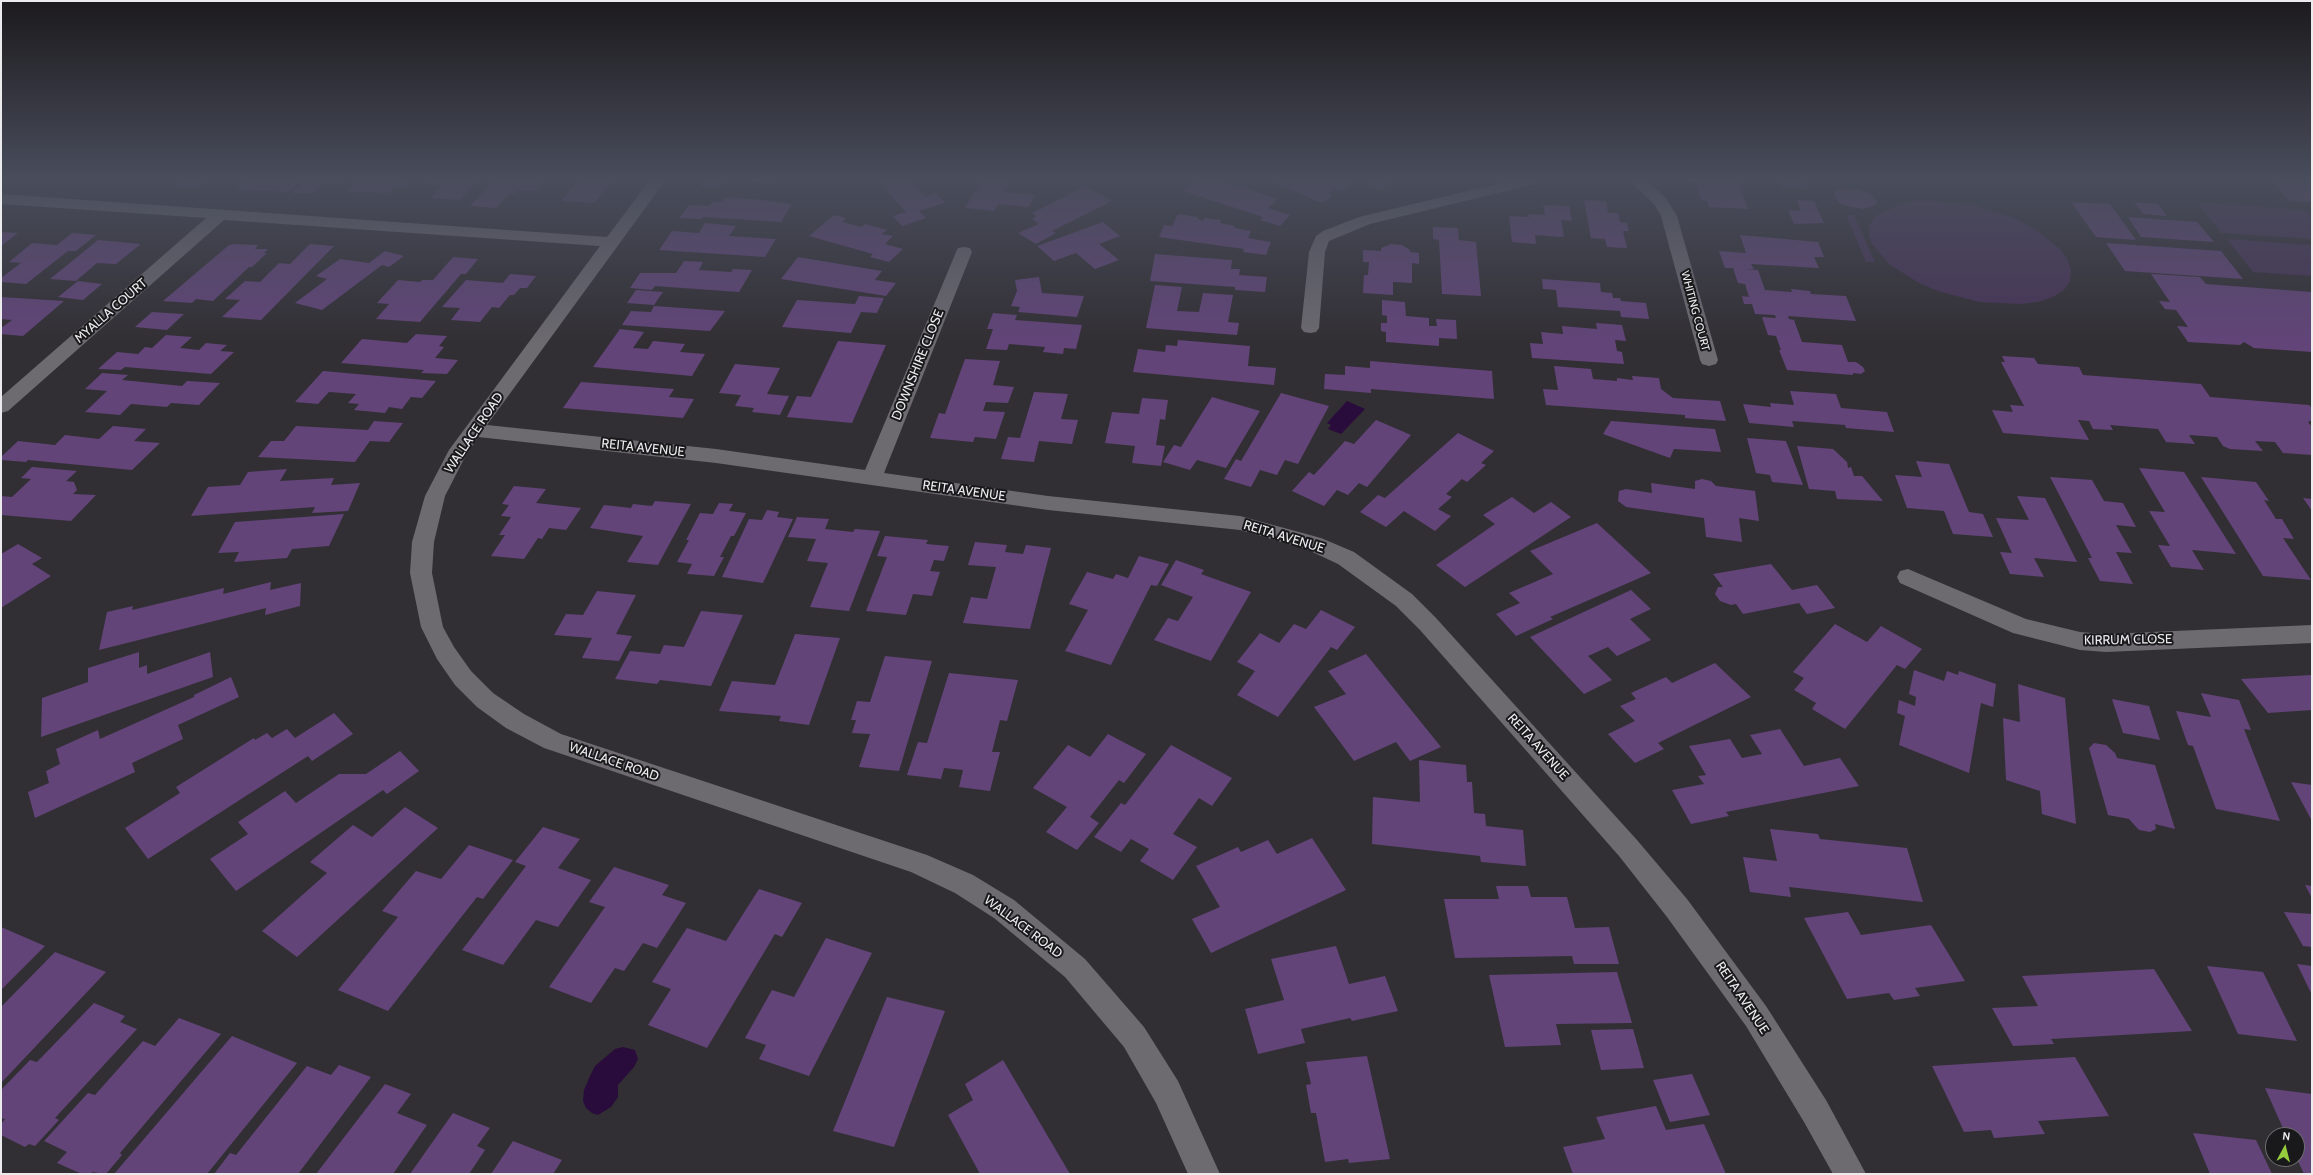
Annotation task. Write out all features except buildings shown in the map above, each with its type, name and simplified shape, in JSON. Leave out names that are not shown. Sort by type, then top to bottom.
[{"type":"street","name":"MYALLA COURT","points":[[1,407],[197,236]]},
{"type":"street","points":[[526,236],[612,242]]},
{"type":"street","name":"WALLACE ROAD","points":[[617,236],[473,430],[456,455],[435,496],[423,542],[421,573],[432,627],[444,653],[462,678],[485,700],[553,741],[918,863],[964,884],[1004,909],[1075,968],[1134,1037],[1167,1092],[1204,1174]]},
{"type":"street","points":[[1310,328],[1317,252],[1322,239],[1326,236]]},
{"type":"street","name":"WHITING COURT","points":[[1675,236],[1709,360]]},
{"type":"street","name":"DOWNSHIRE CLOSE","points":[[872,478],[964,252]]},
{"type":"street","name":"REITA AVENUE","points":[[473,430],[716,456],[1048,503],[1240,523],[1313,543],[1346,558],[1375,578],[1428,624],[1628,848],[1677,908],[1756,1016],[1815,1111],[1850,1174]]},
{"type":"street","name":"KIRRUM CLOSE","points":[[1908,577],[2021,627],[2080,641],[2106,643],[2312,634]]},
{"type":"shaded area","points":[[1855,236],[1863,236],[1875,262],[1866,262]]},
{"type":"shaded area","points":[[1870,236],[2043,236],[2060,249],[2068,260],[2071,271],[2070,281],[2064,290],[2053,297],[2038,302],[2020,304],[1979,302],[1938,291],[1919,283],[1889,264],[1872,244]]},
{"type":"shaded area","points":[[2264,236],[2312,236],[2312,239]]},
{"type":"shaded area","points":[[2227,239],[2312,245],[2312,276],[2253,272]]},
{"type":"shaded area","points":[[1347,401],[1365,409],[1341,434],[1328,429],[1331,425],[1327,423]]},
{"type":"shaded area","points":[[623,1047],[635,1050],[638,1059],[634,1067],[618,1085],[618,1097],[611,1107],[598,1115],[592,1113],[586,1108],[583,1101],[584,1090],[590,1076],[595,1066],[615,1049]]}]
